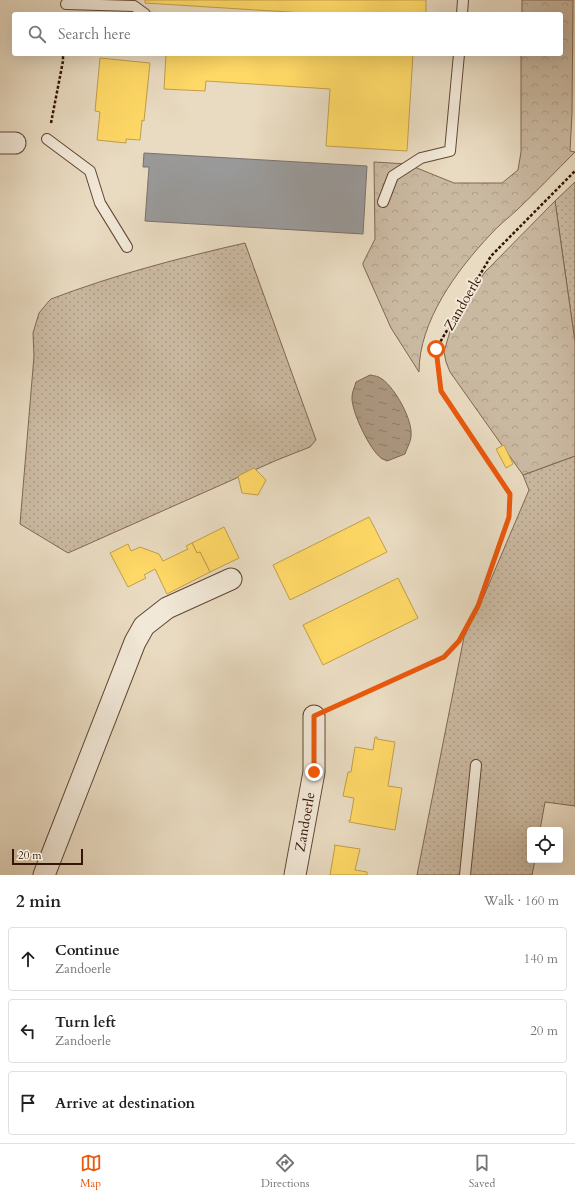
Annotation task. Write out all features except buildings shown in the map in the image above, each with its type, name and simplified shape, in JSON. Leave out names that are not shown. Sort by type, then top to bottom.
[{"type":"street","points":[[44,875],[135,642],[144,626],[167,608],[231,579]]},
{"type":"street","name":"Zandoerle","points":[[295,875],[314,772],[314,716]]},
{"type":"lane","points":[[462,12],[463,0]]},
{"type":"lane","points":[[66,4],[134,6],[142,12]]},
{"type":"lane","points":[[383,202],[393,176],[421,158],[450,151],[459,56]]},
{"type":"lane","points":[[47,139],[90,172],[100,203],[127,247]]},
{"type":"lane","points":[[465,875],[476,765]]},
{"type":"path","points":[[47,139],[63,56]]},
{"type":"path","name":"Zandoerle","points":[[314,716],[444,657],[459,641],[478,606],[509,517],[510,494],[441,391],[436,349],[491,256],[575,171]]},
{"type":"green space","points":[[522,0],[573,0],[572,113],[570,151],[575,152],[493,232],[477,249],[453,280],[433,315],[425,334],[419,372],[391,328],[363,265],[375,239],[374,162],[407,164],[454,183],[502,183],[518,170],[521,152],[521,56],[563,56],[563,12],[522,12]]},
{"type":"green space","points":[[575,182],[575,342],[555,201]]},
{"type":"green space","points":[[555,201],[575,342],[575,456],[523,475],[450,372],[444,352],[450,331],[469,296],[485,272]]},
{"type":"green space","points":[[245,243],[316,440],[310,447],[277,460],[68,553],[20,524],[34,356],[33,333],[39,313],[51,299],[75,290],[147,268]]},
{"type":"green space","points":[[575,456],[575,806],[545,802],[541,827],[527,827],[527,863],[534,863],[532,875],[417,875],[464,637],[483,598],[529,490],[523,475]]},
{"type":"water","points":[[370,375],[381,378],[392,389],[406,413],[411,429],[411,436],[405,454],[387,461],[377,454],[367,439],[358,420],[353,403],[352,395],[356,382]]},
{"type":"route","points":[[314,772],[314,716],[444,657],[459,641],[478,606],[509,517],[510,494],[441,391],[436,349]]}]
